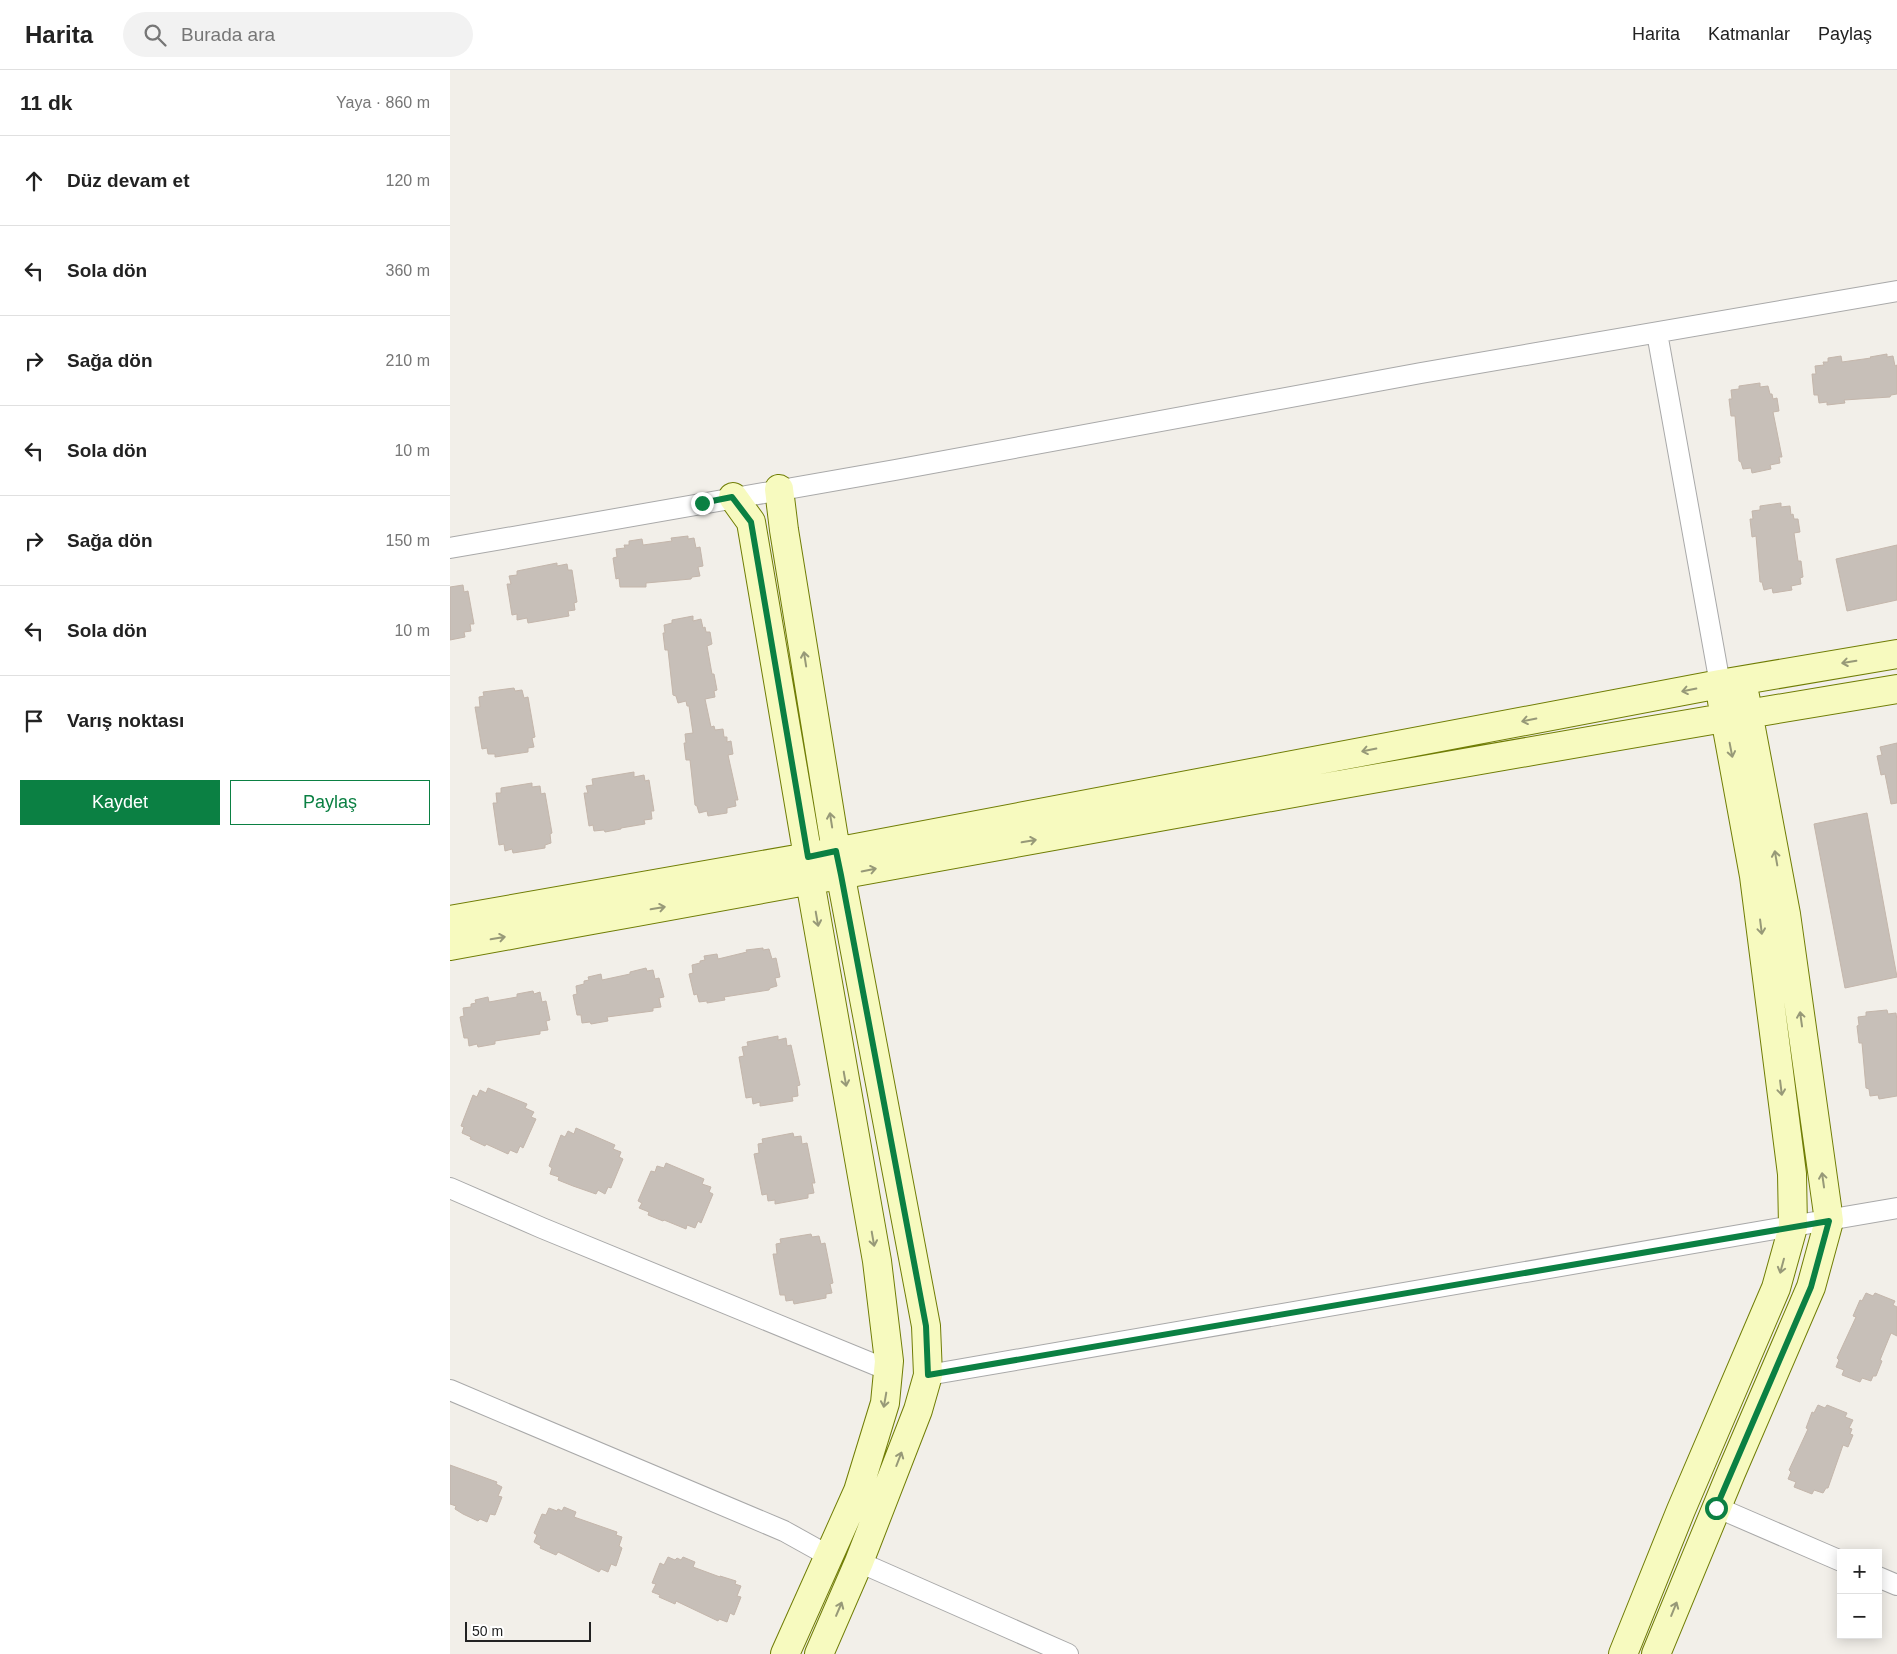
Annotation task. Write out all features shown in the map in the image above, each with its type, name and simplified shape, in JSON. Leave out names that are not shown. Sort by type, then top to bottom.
[{"type":"main road","points":[[779,489],[784,530],[839,863],[926,1326],[928,1375],[918,1410],[859,1562],[819,1654]]},
{"type":"main road","points":[[732,497],[751,522],[877,1261],[890,1361],[885,1403],[858,1491],[785,1654]]},
{"type":"main road","points":[[450,946],[809,869],[1731,682],[1897,654]]},
{"type":"main road","points":[[1656,1654],[1716,1508],[1811,1287],[1829,1221],[1786,914],[1737,715],[1731,682]]},
{"type":"main road","points":[[839,863],[1897,688]]},
{"type":"main road","points":[[1623,1654],[1776,1288],[1793,1227],[1792,1174],[1754,876],[1737,715]]},
{"type":"main road","points":[[450,920],[809,869]]},
{"type":"street","points":[[450,548],[905,468],[1421,372],[1897,291]]},
{"type":"street","points":[[1657,333],[1731,682]]},
{"type":"street","points":[[450,1188],[551,1232],[888,1370]]},
{"type":"street","points":[[928,1375],[1897,1208]]},
{"type":"street","points":[[450,1390],[784,1531],[829,1556]]},
{"type":"street","points":[[1716,1508],[1837,1559]]},
{"type":"street","points":[[859,1562],[1032,1647],[1068,1654]]},
{"type":"street","points":[[1882,1579],[1897,1585]]},
{"type":"building","points":[[1887,354],[1887,357],[1893,356],[1895,366],[1897,365],[1897,394],[1890,397],[1844,400],[1845,403],[1827,405],[1827,402],[1819,403],[1818,395],[1814,395],[1812,374],[1816,374],[1815,366],[1824,365],[1823,362],[1828,362],[1828,358],[1841,356],[1842,362]]},
{"type":"building","points":[[1760,383],[1760,387],[1768,386],[1773,399],[1777,398],[1779,411],[1773,412],[1782,457],[1779,457],[1780,463],[1770,465],[1771,469],[1752,473],[1751,468],[1743,469],[1739,461],[1735,416],[1731,416],[1729,399],[1732,399],[1731,390],[1739,389],[1739,386]]},
{"type":"building","points":[[1781,503],[1781,507],[1790,506],[1791,515],[1793,514],[1794,519],[1798,519],[1800,532],[1794,533],[1798,561],[1801,561],[1803,577],[1800,578],[1801,584],[1791,586],[1792,590],[1773,593],[1772,588],[1764,590],[1762,582],[1760,582],[1756,536],[1752,537],[1750,519],[1753,519],[1752,511],[1760,510],[1760,506]]},
{"type":"building","points":[[688,536],[688,539],[694,538],[696,548],[700,547],[703,566],[698,567],[700,576],[692,577],[691,579],[646,583],[646,587],[620,587],[619,578],[616,579],[613,558],[617,557],[616,549],[625,548],[624,545],[629,545],[629,541],[642,539],[643,545],[672,541],[671,538]]},
{"type":"building","points":[[1897,545],[1897,600],[1847,611],[1836,559]]},
{"type":"building","points":[[557,563],[557,566],[567,564],[568,570],[572,570],[577,602],[574,603],[575,610],[568,611],[569,616],[528,623],[527,618],[517,620],[517,614],[512,615],[507,584],[511,584],[509,576],[517,575],[517,571]]},
{"type":"building","points":[[463,585],[464,592],[468,591],[474,624],[470,624],[471,631],[464,632],[465,637],[450,640],[450,587]]},
{"type":"building","points":[[693,616],[693,621],[701,619],[703,628],[705,627],[706,632],[710,632],[712,644],[707,646],[717,690],[714,691],[715,697],[705,699],[711,727],[714,726],[715,730],[723,729],[727,742],[731,741],[733,754],[728,755],[738,800],[735,800],[736,806],[727,808],[727,813],[708,816],[707,811],[699,813],[695,805],[690,760],[686,760],[684,743],[686,743],[685,734],[693,733],[689,706],[687,706],[686,701],[678,703],[676,696],[673,695],[668,650],[665,650],[663,633],[665,633],[664,625],[672,623],[672,620]]},
{"type":"building","points":[[514,688],[515,691],[522,690],[524,698],[528,697],[535,737],[532,738],[534,747],[528,748],[528,752],[495,757],[495,754],[488,754],[487,748],[482,749],[475,707],[480,707],[479,697],[484,696],[483,692]]},
{"type":"building","points":[[1897,743],[1897,803],[1891,804],[1885,774],[1881,775],[1877,756],[1882,755],[1880,747]]},
{"type":"building","points":[[634,772],[634,777],[644,775],[645,781],[649,780],[654,811],[651,811],[652,819],[644,820],[645,824],[621,829],[605,832],[604,830],[594,831],[593,825],[589,826],[584,793],[588,793],[586,786],[593,785],[592,779]]},
{"type":"building","points":[[532,783],[532,787],[540,786],[541,794],[545,793],[552,833],[550,834],[551,843],[545,845],[545,848],[513,853],[512,849],[505,851],[504,844],[499,845],[493,803],[497,803],[496,793],[501,793],[501,788]]},
{"type":"building","points":[[1867,813],[1897,977],[1845,988],[1814,824]]},
{"type":"building","points":[[763,948],[763,950],[769,949],[772,959],[776,958],[780,977],[775,978],[777,986],[769,990],[724,997],[725,1000],[707,1003],[707,1001],[699,1002],[697,994],[694,995],[689,974],[693,973],[692,965],[705,960],[704,956],[717,954],[718,959],[747,952],[746,950]]},
{"type":"building","points":[[646,968],[647,971],[653,970],[655,979],[659,978],[664,997],[659,998],[661,1007],[653,1008],[653,1011],[607,1017],[608,1021],[591,1024],[590,1022],[582,1023],[581,1015],[577,1015],[573,995],[577,994],[576,986],[584,984],[584,981],[589,980],[588,977],[601,974],[602,980],[630,974],[630,972]]},
{"type":"building","points":[[533,991],[534,994],[540,992],[542,1002],[546,1001],[550,1020],[546,1021],[548,1030],[540,1031],[540,1034],[495,1041],[495,1044],[478,1047],[477,1044],[469,1046],[468,1038],[464,1038],[460,1017],[464,1016],[463,1008],[471,1007],[471,1004],[476,1003],[475,1000],[488,997],[489,1002],[517,997],[517,994]]},
{"type":"building","points":[[1887,1010],[1888,1014],[1896,1013],[1897,1021],[1897,1096],[1879,1099],[1878,1095],[1870,1096],[1869,1089],[1866,1088],[1862,1043],[1859,1043],[1857,1026],[1859,1025],[1858,1017],[1866,1016],[1866,1012]]},
{"type":"building","points":[[778,1036],[778,1040],[786,1038],[787,1046],[791,1045],[800,1085],[797,1086],[798,1096],[792,1097],[793,1101],[760,1106],[760,1102],[753,1104],[752,1097],[746,1098],[739,1057],[744,1056],[742,1047],[748,1046],[747,1042]]},
{"type":"building","points":[[488,1088],[527,1104],[525,1108],[534,1112],[531,1117],[536,1119],[523,1148],[520,1146],[517,1153],[510,1150],[508,1154],[486,1144],[485,1146],[462,1133],[464,1127],[461,1126],[473,1095],[477,1097],[480,1090],[486,1093]]},
{"type":"building","points":[[576,1128],[615,1145],[613,1149],[621,1152],[619,1157],[623,1159],[611,1188],[608,1187],[605,1194],[598,1190],[596,1194],[573,1186],[558,1180],[559,1177],[550,1174],[552,1168],[549,1166],[561,1135],[565,1137],[568,1131],[574,1134]]},
{"type":"building","points":[[793,1133],[794,1137],[801,1136],[802,1144],[807,1143],[815,1183],[812,1183],[814,1193],[808,1194],[808,1198],[775,1204],[775,1200],[768,1201],[767,1194],[762,1195],[754,1154],[759,1153],[758,1144],[763,1143],[762,1139]]},
{"type":"building","points":[[666,1163],[704,1179],[702,1184],[711,1187],[709,1192],[713,1194],[701,1223],[698,1221],[695,1228],[687,1225],[686,1229],[663,1221],[648,1215],[649,1212],[639,1208],[642,1203],[638,1201],[651,1171],[655,1172],[657,1166],[664,1168]]},
{"type":"building","points":[[811,1234],[812,1237],[819,1236],[821,1244],[825,1243],[833,1283],[830,1284],[832,1293],[826,1294],[826,1298],[794,1304],[793,1300],[786,1301],[785,1295],[780,1295],[773,1254],[777,1254],[776,1244],[781,1243],[780,1239]]},
{"type":"building","points":[[1866,1293],[1873,1296],[1875,1293],[1895,1301],[1893,1305],[1897,1307],[1897,1336],[1891,1333],[1876,1376],[1873,1376],[1871,1381],[1862,1378],[1860,1382],[1842,1375],[1844,1370],[1836,1367],[1839,1360],[1837,1358],[1856,1317],[1853,1316],[1860,1300],[1862,1301]]},
{"type":"building","points":[[1818,1405],[1825,1408],[1827,1405],[1847,1413],[1845,1417],[1853,1420],[1849,1428],[1852,1429],[1850,1434],[1853,1435],[1848,1447],[1843,1445],[1828,1488],[1823,1493],[1814,1490],[1812,1494],[1794,1487],[1796,1482],[1788,1479],[1791,1472],[1789,1470],[1808,1429],[1806,1428],[1812,1412],[1814,1413]]},
{"type":"building","points":[[450,1465],[497,1482],[496,1484],[502,1487],[498,1496],[502,1497],[495,1515],[490,1514],[487,1522],[480,1519],[478,1521],[463,1514],[455,1509],[456,1506],[450,1504]]},
{"type":"building","points":[[564,1507],[576,1512],[574,1517],[617,1532],[616,1535],[622,1537],[619,1546],[622,1548],[616,1566],[611,1564],[608,1572],[601,1569],[599,1572],[558,1552],[556,1555],[540,1548],[541,1546],[534,1542],[537,1535],[534,1533],[542,1514],[546,1515],[549,1508],[562,1511]]},
{"type":"building","points":[[668,1557],[681,1560],[683,1557],[695,1562],[693,1567],[736,1581],[735,1584],[741,1586],[737,1596],[741,1597],[734,1615],[730,1613],[727,1622],[719,1619],[718,1621],[676,1601],[675,1604],[659,1597],[660,1595],[652,1592],[656,1584],[652,1583],[660,1563],[664,1565]]},
{"type":"route","points":[[702,503],[732,497],[751,522],[808,857],[836,851],[841,875],[926,1326],[928,1375],[1829,1221],[1811,1287],[1716,1508]]}]
